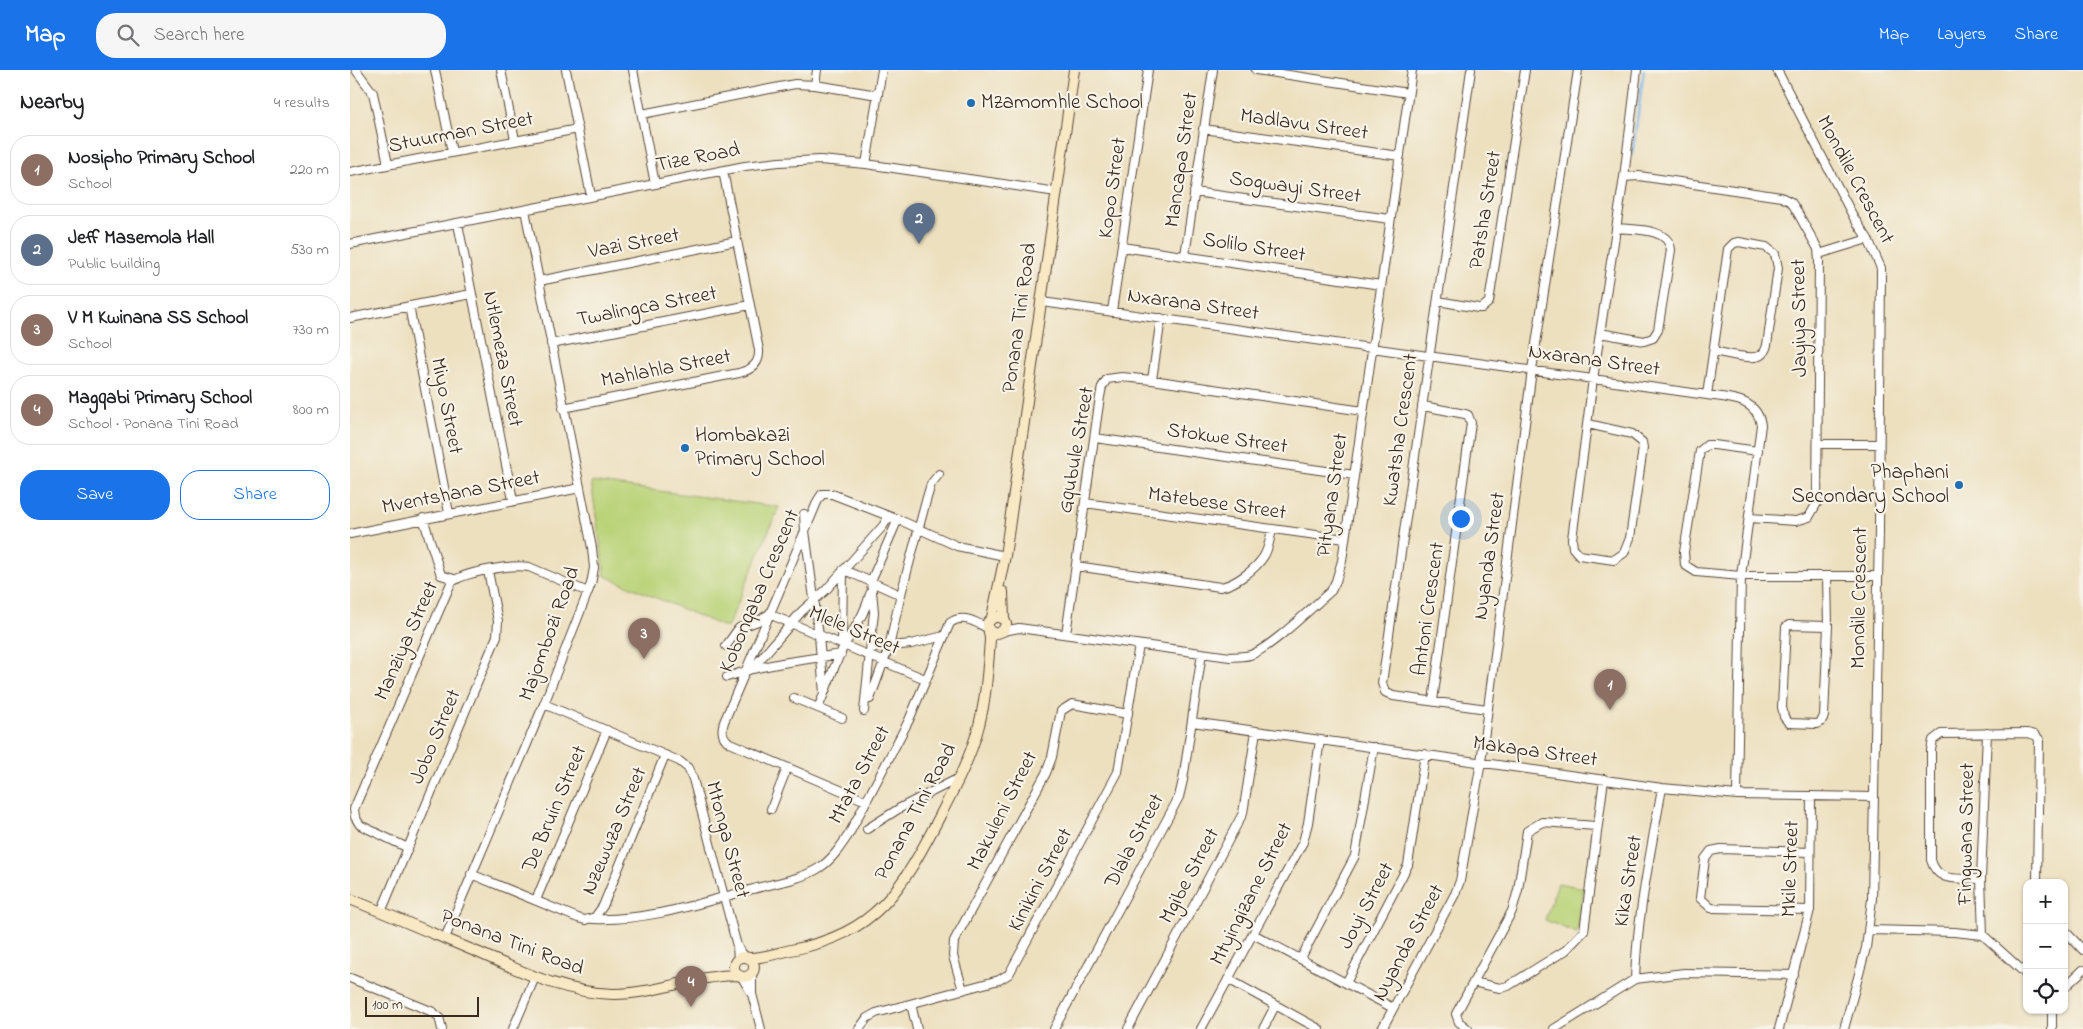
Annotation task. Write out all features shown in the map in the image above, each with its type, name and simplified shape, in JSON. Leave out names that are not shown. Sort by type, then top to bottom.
[{"type":"street","points":[[356,70],[373,93],[388,164]]},
{"type":"street","points":[[435,70],[452,152]]},
{"type":"street","points":[[501,70],[515,140]]},
{"type":"street","points":[[566,70],[591,196]]},
{"type":"street","points":[[633,70],[655,184]]},
{"type":"street","points":[[815,85],[817,70]]},
{"type":"street","points":[[866,164],[882,70]]},
{"type":"street","name":"Ponana Tini Road","points":[[350,899],[535,977],[574,990],[616,994],[639,992],[696,978],[747,977],[753,971],[804,948],[838,937],[865,920],[892,896],[917,859],[960,777],[976,740],[988,673],[990,624],[1005,556],[1074,70]]},
{"type":"street","name":"Kopo Street","points":[[1112,310],[1148,70]]},
{"type":"street","name":"Mancapa Street","points":[[1185,255],[1213,70]]},
{"type":"street","points":[[1256,70],[1408,93]]},
{"type":"street","name":"Pityana Street","points":[[1003,626],[1202,653],[1243,656],[1251,654],[1268,644],[1331,591],[1340,572],[1412,70]]},
{"type":"street","name":"Kwatsha Crescent","points":[[1471,70],[1382,683],[1383,689],[1389,695],[1487,709]]},
{"type":"street","name":"Patsha Street","points":[[1438,301],[1478,308],[1482,308],[1489,302],[1525,70]]},
{"type":"street","name":"Nyanda Street","points":[[1382,1029],[1458,888],[1481,762],[1532,370],[1578,70]]},
{"type":"street","points":[[1588,424],[1632,434],[1642,442],[1643,448],[1630,538],[1624,553],[1614,560],[1579,555],[1573,548],[1593,379],[1624,177],[1637,70]]},
{"type":"street","name":"Mondile Crescent","points":[[1777,70],[1854,218],[1868,239],[1881,268],[1878,576],[1874,796],[1869,930],[1844,1029]]},
{"type":"street","points":[[642,114],[794,84],[815,85],[878,95]]},
{"type":"street","name":"Stuurman Street","points":[[350,172],[578,129]]},
{"type":"street","name":"Madlavu Street","points":[[1204,129],[1400,156]]},
{"type":"street","name":"Tize Road","points":[[350,244],[760,164],[800,161],[866,164],[1057,192]]},
{"type":"street","name":"Mahlahla Street","points":[[564,408],[748,370],[758,362],[759,354],[750,304],[723,171]]},
{"type":"street","name":"Jayiya Street","points":[[1624,177],[1639,176],[1781,197],[1791,202],[1819,254],[1816,503],[1812,514],[1796,521],[1749,518]]},
{"type":"street","name":"Sogwayi Street","points":[[1194,192],[1390,219]]},
{"type":"street","name":"Majombozi Road","points":[[444,938],[544,704],[593,577],[594,559],[525,210]]},
{"type":"street","name":"Ntlemeza Street","points":[[458,224],[513,500]]},
{"type":"street","points":[[1600,333],[1644,341],[1656,335],[1671,250],[1668,240],[1656,233],[1616,228]]},
{"type":"street","points":[[1819,254],[1868,239]]},
{"type":"street","name":"Vazi Street","points":[[539,281],[737,241]]},
{"type":"street","points":[[1707,395],[1727,252],[1730,246],[1739,242],[1769,249],[1775,254],[1778,262],[1767,345],[1762,355],[1753,358],[1714,351]]},
{"type":"street","name":"Solilo Street","points":[[1122,247],[1381,284]]},
{"type":"street","points":[[350,318],[471,294]]},
{"type":"street","name":"Nxarana Street","points":[[1042,302],[1112,310],[1372,349],[1707,395],[1743,401],[1752,407],[1758,414],[1761,425],[1741,576],[1737,795]]},
{"type":"street","name":"Twalingca Street","points":[[551,344],[750,304]]},
{"type":"street","name":"Miyo Street","points":[[408,306],[449,513]]},
{"type":"street","points":[[1152,380],[1161,318]]},
{"type":"street","name":"Gqubule Street","points":[[1066,634],[1102,387],[1107,379],[1122,377],[1152,380],[1363,411]]},
{"type":"street","name":"Antoni Crescent","points":[[1422,406],[1468,415],[1471,420],[1433,701]]},
{"type":"street","name":"Stokwe Street","points":[[1095,438],[1354,475]]},
{"type":"street","points":[[1818,444],[1879,444]]},
{"type":"street","points":[[1758,451],[1714,445],[1707,445],[1700,451],[1684,552],[1684,562],[1691,570],[1741,576],[1878,576]]},
{"type":"street","points":[[870,699],[889,647],[918,529],[932,484],[939,474]]},
{"type":"street","name":"Mventshana Street","points":[[350,534],[580,488]]},
{"type":"street","name":"Kobonqaba Crescent","points":[[866,801],[730,743],[723,737],[724,722],[749,670],[769,614],[818,500],[825,493],[835,495],[898,519],[966,549],[1005,556]]},
{"type":"street","name":"Matebese Street","points":[[1085,503],[1345,539]]},
{"type":"street","points":[[804,514],[822,657],[824,693]]},
{"type":"street","points":[[749,670],[845,569],[884,526],[889,516]]},
{"type":"street","points":[[423,518],[441,575],[454,579]]},
{"type":"street","points":[[843,646],[854,633],[862,616],[898,519]]},
{"type":"street","points":[[1076,566],[1220,587],[1227,586],[1238,580],[1261,560],[1267,550],[1272,529]]},
{"type":"street","name":"Manziya Street","points":[[408,848],[363,827],[357,822],[354,809],[448,587],[454,579],[488,571],[524,566],[588,592]]},
{"type":"street","points":[[845,569],[872,585],[894,592]]},
{"type":"street","points":[[818,708],[843,646],[845,569]]},
{"type":"street","name":"Jobo Street","points":[[381,912],[497,636],[498,621],[488,571]]},
{"type":"street","name":"Ponana Tini Road","points":[[988,673],[1003,626],[1002,571]]},
{"type":"street","points":[[1827,576],[1828,626],[1824,716],[1821,722],[1817,724],[1788,723],[1784,717],[1782,707],[1786,627],[1789,625],[1828,626]]},
{"type":"street","points":[[864,711],[874,612],[872,585]]},
{"type":"street","points":[[726,646],[739,628],[758,621],[769,614]]},
{"type":"street","name":"Mlele Street","points":[[769,614],[843,646],[870,653],[884,662],[925,679]]},
{"type":"street","points":[[998,616],[1003,626],[995,634],[990,624],[998,616]]},
{"type":"street","name":"Mtata Street","points":[[592,919],[630,919],[665,914],[797,877],[820,867],[839,849],[849,834],[898,742],[950,623],[956,619],[990,624]]},
{"type":"street","points":[[870,653],[889,647],[944,636]]},
{"type":"street","name":"Kinikini Street","points":[[859,1029],[870,1016],[999,980],[1009,974],[1114,782],[1121,762],[1139,645]]},
{"type":"street","name":"Dlala Street","points":[[1054,1029],[1178,797],[1184,780],[1202,653]]},
{"type":"street","points":[[727,677],[749,670],[841,654]]},
{"type":"street","points":[[794,698],[842,718]]},
{"type":"street","name":"Nzewuza Street","points":[[471,874],[578,918],[592,919],[598,915],[603,906],[665,755],[544,704]]},
{"type":"street","name":"Makuleni Street","points":[[963,990],[953,956],[954,941],[1048,767],[1052,757],[1061,711],[1072,704],[1128,714]]},
{"type":"street","name":"Makapa Street","points":[[1192,722],[1662,788],[1737,795],[1874,796]]},
{"type":"street","name":"De Bruin Street","points":[[536,900],[607,730]]},
{"type":"street","name":"Mgibe Street","points":[[1128,1029],[1243,813],[1256,731]]},
{"type":"street","name":"Fingwana Street","points":[[1983,935],[1981,879],[1987,733]]},
{"type":"street","points":[[1981,879],[1945,878],[1936,873],[1931,860],[1931,750],[1935,738],[1941,734],[2032,733],[2039,739],[2037,879]]},
{"type":"street","name":"Mtyingizane Street","points":[[1201,1029],[1304,837],[1308,823],[1320,740]]},
{"type":"street","points":[[1301,958],[1355,856],[1374,747]]},
{"type":"street","name":"Joyi Street","points":[[1346,983],[1408,865],[1425,754]]},
{"type":"street","name":"Mtonga Street","points":[[665,755],[685,764],[691,773],[723,897],[742,960]]},
{"type":"street","points":[[771,809],[787,768]]},
{"type":"street","points":[[867,829],[900,808],[960,777]]},
{"type":"street","points":[[1473,982],[1500,988],[1508,986],[1566,950],[1581,935],[1586,919],[1596,826],[1604,779]]},
{"type":"street","name":"Kika Street","points":[[1635,979],[1648,868],[1662,788]]},
{"type":"street","name":"Mkile Street","points":[[1779,1029],[1810,910],[1810,796]]},
{"type":"street","points":[[1468,1029],[1458,1022],[1456,1014],[1512,911],[1518,890],[1527,831],[1542,822],[1596,826]]},
{"type":"street","points":[[1810,852],[1721,849],[1711,851],[1705,859],[1700,898],[1711,908],[1810,910]]},
{"type":"street","points":[[1869,930],[1954,932],[1983,935],[2023,971]]},
{"type":"street","points":[[1253,934],[1393,1008]]},
{"type":"street","points":[[2068,934],[2083,950]]},
{"type":"street","name":"Ponana Tini Road","points":[[696,978],[708,971],[742,960],[804,948]]},
{"type":"street","points":[[752,994],[735,970],[742,960],[754,965],[752,994],[761,1029]]},
{"type":"street","points":[[2068,984],[2083,970]]},
{"type":"street","points":[[1554,1029],[1635,979],[1684,973],[1794,975]]},
{"type":"street","points":[[513,1029],[535,977]]},
{"type":"street","points":[[350,978],[433,1012],[439,1017],[442,1029]]},
{"type":"street","points":[[1228,979],[1319,1029]]},
{"type":"street","points":[[911,1004],[917,1029]]},
{"type":"street","points":[[1263,1029],[1275,1006]]},
{"type":"street","points":[[2052,1014],[2052,1029]]},
{"type":"green space","points":[[591,482],[779,507],[727,628],[605,576]]},
{"type":"green space","points":[[1558,883],[1584,888],[1577,933],[1545,920]]},
{"type":"waterway","points":[[1632,156],[1644,70]]},
{"type":"place","name":"Mzamomhle School","points":[[971,103]]},
{"type":"place","name":"Jeff Masemola Hall","points":[[919,244]]},
{"type":"place","name":"Hombakazi Primary School","points":[[685,448]]},
{"type":"place","name":"Phaphani Secondary School","points":[[1959,485]]},
{"type":"place","name":"V M Kwinana SS School","points":[[644,659]]},
{"type":"place","name":"Nosipho Primary School","points":[[1610,710]]},
{"type":"place","name":"Magqabi Primary School","points":[[691,1007]]}]
